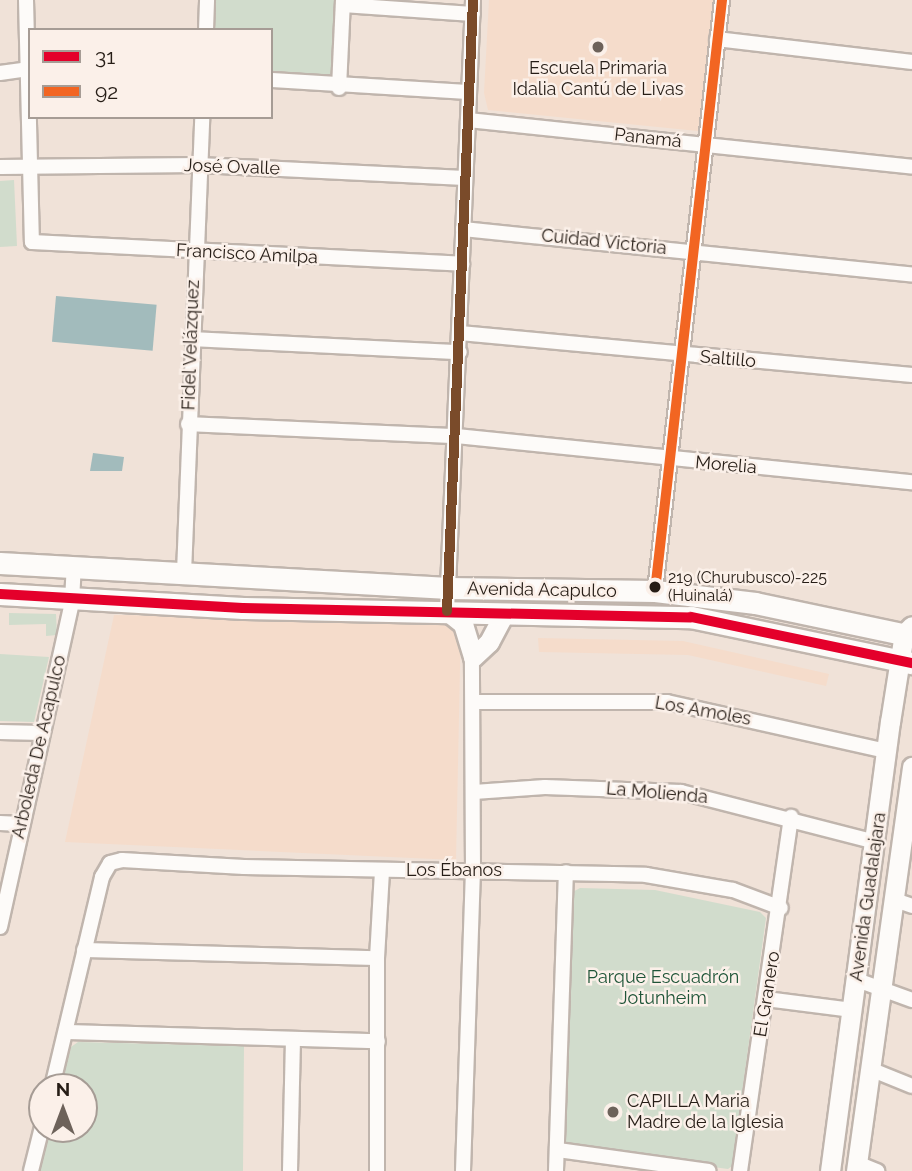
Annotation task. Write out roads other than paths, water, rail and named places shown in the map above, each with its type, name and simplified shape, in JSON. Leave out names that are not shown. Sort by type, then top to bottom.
[{"type":"main road","name":"Avenida Acapulco","points":[[0,563],[448,588],[655,592],[755,603],[909,632]]},
{"type":"main road","points":[[231,607],[244,593],[310,579]]},
{"type":"main road","name":"Avenida Acapulco","points":[[0,594],[72,601],[231,607],[691,617],[906,662]]},
{"type":"main road","points":[[447,611],[463,624],[472,657],[489,642],[505,614]]},
{"type":"main road","name":"Avenida Guadalajara","points":[[830,1171],[876,842],[886,751],[906,662],[909,632]]},
{"type":"main road","name":"Avenida Guadalajara","points":[[856,1167],[881,989],[904,903],[912,767]]},
{"type":"street","points":[[0,72],[28,69],[26,0]]},
{"type":"street","points":[[206,28],[207,0]]},
{"type":"street","points":[[655,592],[722,0]]},
{"type":"street","points":[[339,88],[343,2],[473,7],[447,611]]},
{"type":"street","points":[[717,39],[912,62]]},
{"type":"street","points":[[273,80],[339,88],[469,92]]},
{"type":"street","points":[[29,119],[29,164]]},
{"type":"street","name":"Fidel Velázquez","points":[[184,573],[194,252],[202,119]]},
{"type":"street","name":"Panamá","points":[[468,120],[912,167]]},
{"type":"street","name":"José Ovalle","points":[[0,167],[29,164],[200,165],[465,178]]},
{"type":"street","name":"Francisco Amilpa","points":[[29,164],[32,242],[462,264]]},
{"type":"street","name":"Cuidad Victoria","points":[[463,229],[912,275]]},
{"type":"street","name":"Saltillo","points":[[460,333],[912,375]]},
{"type":"street","points":[[191,339],[460,352]]},
{"type":"street","name":"Morelia","points":[[188,424],[456,436],[669,460],[912,482]]},
{"type":"street","name":"Arboleda De Acapulco","points":[[1,917],[72,601],[74,567]]},
{"type":"street","points":[[463,1171],[473,869],[475,702],[472,589]]},
{"type":"street","name":"Los Amoles","points":[[475,702],[667,702],[886,751]]},
{"type":"street","points":[[0,732],[42,733]]},
{"type":"street","name":"La Molienda","points":[[474,792],[545,787],[649,789],[709,797],[876,842]]},
{"type":"street","name":"El Granero","points":[[740,1171],[791,817]]},
{"type":"street","points":[[0,823],[22,824]]},
{"type":"street","name":"Los Ébanos","points":[[84,950],[104,869],[122,860],[382,871],[473,869],[566,872],[693,881],[752,895],[780,908]]},
{"type":"street","points":[[377,1171],[377,958],[382,871]]},
{"type":"street","points":[[556,1171],[566,872]]},
{"type":"street","points":[[56,1073],[84,950],[377,958]]},
{"type":"street","points":[[857,980],[912,1000]]},
{"type":"street","points":[[766,999],[852,1010]]},
{"type":"street","points":[[67,1032],[293,1041],[378,1041]]},
{"type":"street","points":[[290,1171],[293,1041]]},
{"type":"street","points":[[870,1069],[912,1086]]},
{"type":"street","points":[[31,1171],[38,1143]]},
{"type":"street","points":[[558,1150],[709,1171]]},
{"type":"street","points":[[856,1167],[877,1171]]},
{"type":"water","points":[[56,296],[157,305],[153,351],[52,342]]},
{"type":"water","points":[[93,453],[124,457],[122,471],[90,471]]},
{"type":"place","name":"Escuela Primaria Idalia Cantú de Livas","points":[[598,47]]},
{"type":"place","name":"219 (Churubusco)-225 (Huinalá)","points":[[655,587]]},
{"type":"place","name":"CAPILLA Maria Madre de la Iglesia","points":[[613,1112]]},
{"type":"park label","name":"Parque Escuadrón Jotunheim","points":[[663,988]]}]
